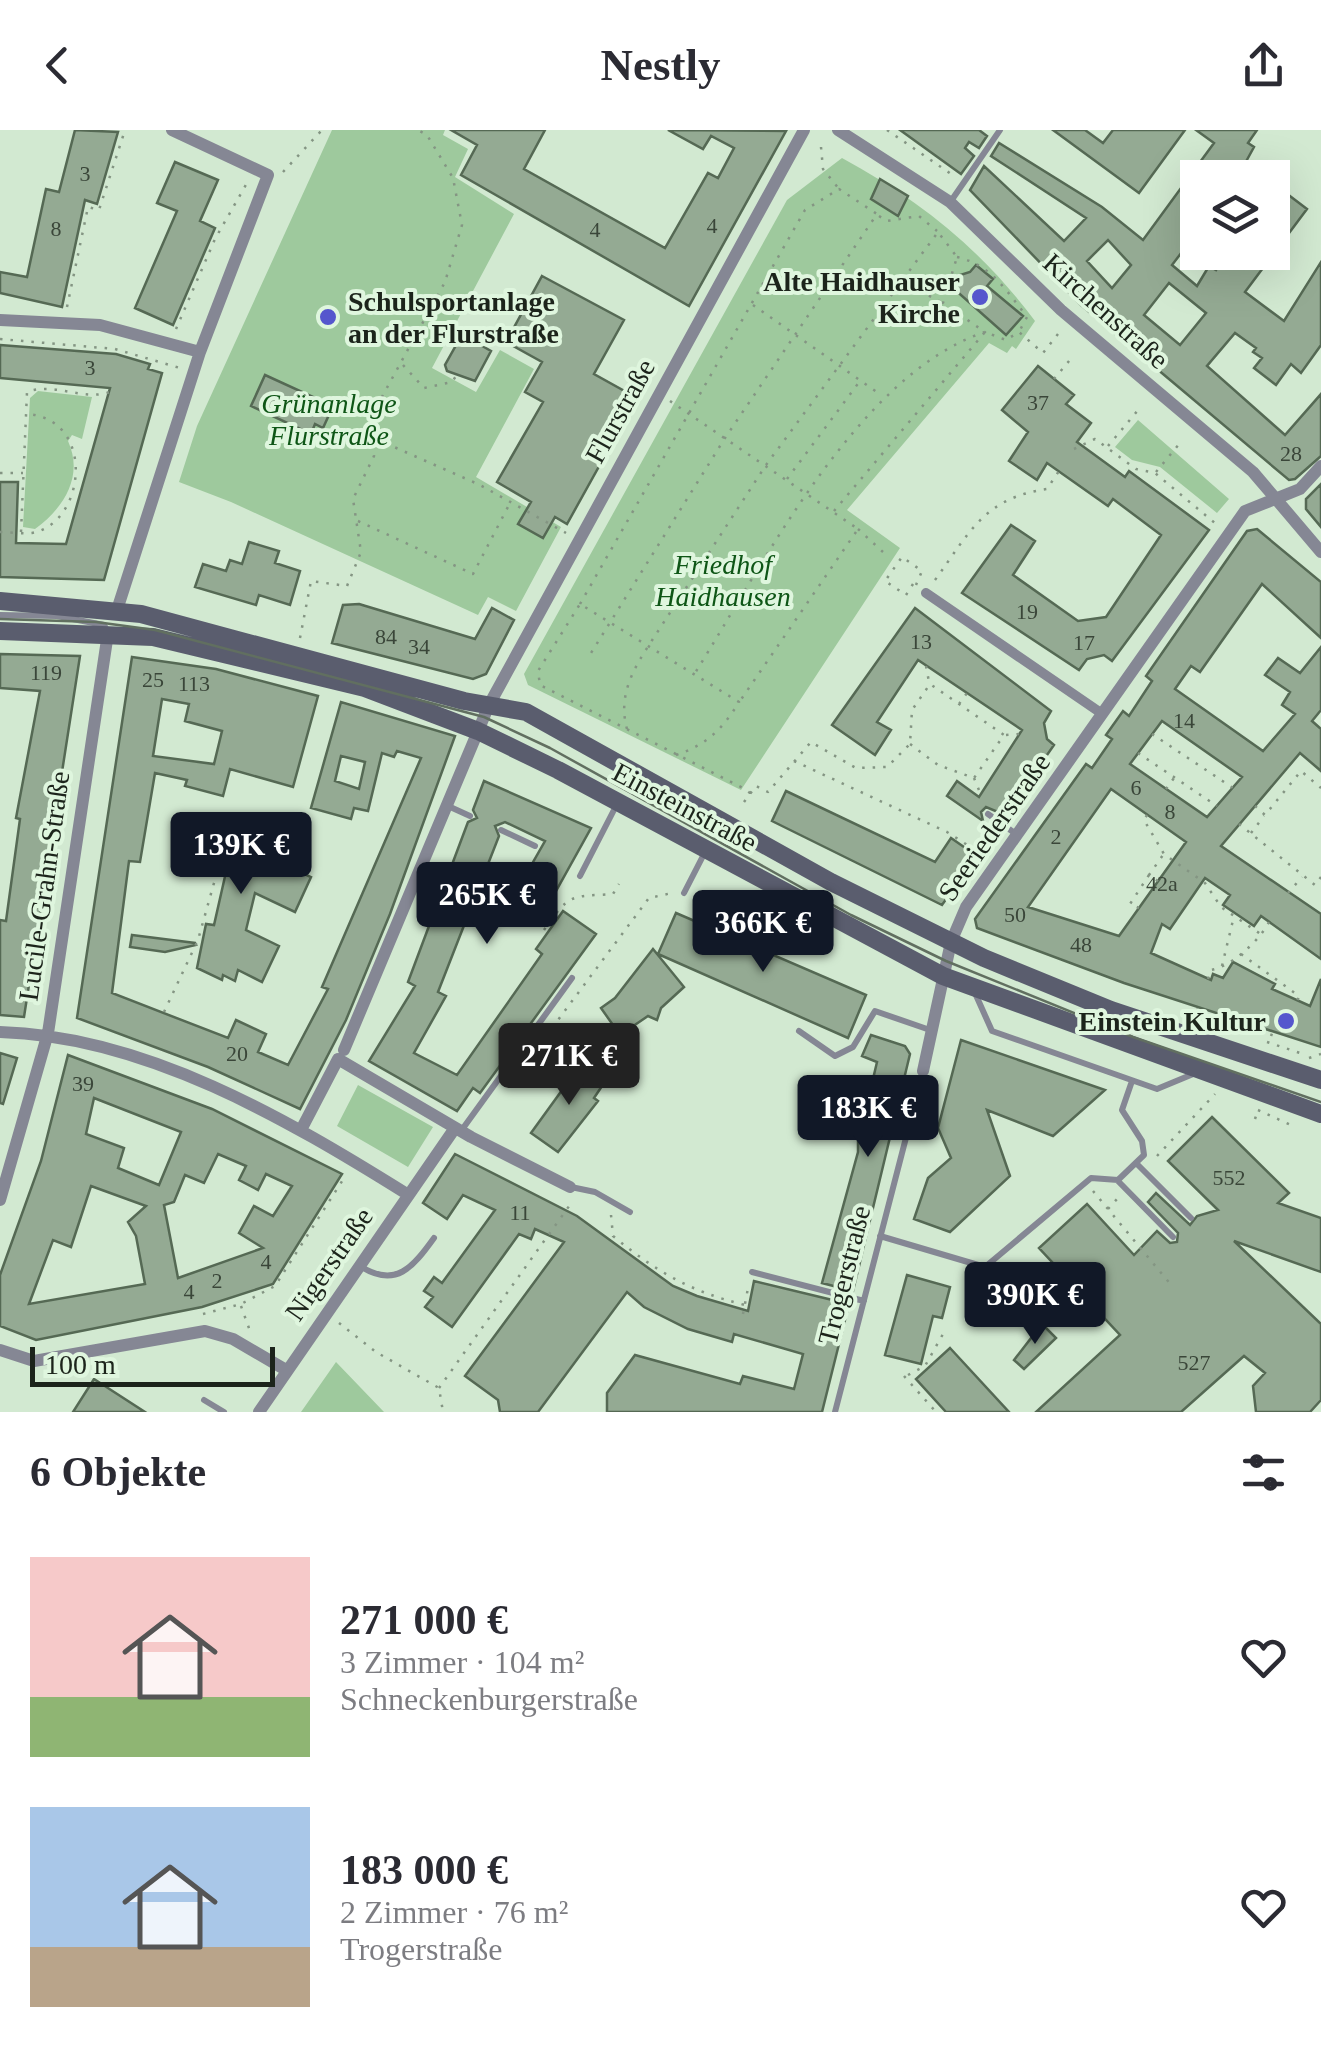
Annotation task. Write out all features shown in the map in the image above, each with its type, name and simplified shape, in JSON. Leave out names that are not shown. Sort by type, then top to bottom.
[{"type":"main road","name":"Einsteinstraße","points":[[0,601],[117,610],[298,657],[484,718],[618,802],[707,848],[871,946],[971,988],[1321,1114]]},
{"type":"main road","name":"Einsteinstraße","points":[[0,631],[108,633],[226,651],[484,718],[518,710],[556,726],[830,882],[951,942],[1111,1010],[1321,1080]]},
{"type":"street","points":[[117,610],[262,172],[172,130]]},
{"type":"street","name":"Flurstraße","points":[[302,1128],[341,1054],[484,718],[804,130]]},
{"type":"street","name":"Kirchenstraße","points":[[838,130],[950,202],[1060,310],[1253,472],[1321,552]]},
{"type":"street","points":[[0,320],[100,325],[200,352]]},
{"type":"street","name":"Seeriederstraße","points":[[943,976],[951,942],[966,907],[1245,511],[1300,489],[1321,466]]},
{"type":"street","points":[[926,593],[1102,714]]},
{"type":"street","name":"Lucile-Grahn-Straße","points":[[0,1200],[48,1033],[108,633]]},
{"type":"street","name":"Trogerstraße","points":[[923,1070],[943,976]]},
{"type":"street","points":[[0,1032],[79,1038],[147,1062],[302,1128],[408,1194]]},
{"type":"street","points":[[341,1054],[458,1130],[572,1194]]},
{"type":"street","name":"Nigerstraße","points":[[259,1412],[408,1194],[458,1130]]},
{"type":"street","points":[[0,1350],[34,1362],[205,1331],[256,1352],[286,1370]]},
{"type":"lane","points":[[950,202],[1000,130]]},
{"type":"lane","points":[[57,616],[117,610]]},
{"type":"lane","points":[[0,615],[87,619],[104,625],[108,633]]},
{"type":"lane","points":[[580,876],[618,802]]},
{"type":"lane","points":[[447,805],[470,816]]},
{"type":"lane","points":[[988,814],[1016,834]]},
{"type":"lane","points":[[501,830],[536,846]]},
{"type":"lane","points":[[684,893],[707,848]]},
{"type":"lane","points":[[458,1130],[572,978]]},
{"type":"lane","points":[[971,988],[992,1031],[1157,1090],[1201,1071]]},
{"type":"lane","points":[[800,1031],[835,1056],[853,1047],[876,1011],[931,1030]]},
{"type":"lane","name":"Trogerstraße","points":[[835,1412],[923,1070]]},
{"type":"lane","points":[[880,1236],[985,1267],[1091,1178],[1118,1180],[1137,1164],[1144,1155],[1142,1141],[1122,1110],[1132,1081]]},
{"type":"lane","points":[[1137,1164],[1191,1218]]},
{"type":"lane","points":[[1118,1180],[1172,1237]]},
{"type":"lane","points":[[572,1194],[610,1199],[630,1212]]},
{"type":"lane","points":[[359,1265],[387,1278],[404,1273],[434,1238]]},
{"type":"lane","points":[[752,1272],[814,1292],[864,1301]]},
{"type":"lane","points":[[204,1400],[224,1412]]},
{"type":"path","points":[[64,323],[88,207],[100,210],[126,130]]},
{"type":"path","points":[[170,344],[215,239],[262,172],[288,171],[322,130]]},
{"type":"path","points":[[298,657],[311,581],[348,586],[362,552],[354,499],[374,456],[372,414],[445,282],[462,226],[452,178],[427,136],[418,130]]},
{"type":"path","points":[[887,130],[964,182]]},
{"type":"path","points":[[821,147],[823,169],[838,189],[887,221],[918,216],[951,243],[956,257],[943,303]]},
{"type":"path","points":[[750,793],[540,685],[538,671],[805,210],[838,189]]},
{"type":"path","points":[[590,653],[725,438],[877,214]]},
{"type":"path","points":[[626,729],[623,704],[649,645],[766,466],[938,232]]},
{"type":"path","points":[[901,281],[985,332],[1006,340],[1019,332],[1027,318],[996,277],[978,262],[956,257]]},
{"type":"path","points":[[751,304],[839,362],[882,396]]},
{"type":"path","points":[[695,673],[808,494],[882,396],[957,342],[985,332]]},
{"type":"path","points":[[834,512],[985,332]]},
{"type":"path","points":[[1019,332],[1043,353],[1058,334]]},
{"type":"path","points":[[0,339],[115,348],[194,372]]},
{"type":"path","points":[[1054,379],[1074,354]]},
{"type":"path","points":[[402,364],[424,388],[452,382],[456,376]]},
{"type":"path","points":[[786,480],[861,380]]},
{"type":"path","points":[[22,532],[27,392],[36,388],[102,396],[114,390]]},
{"type":"path","points":[[659,394],[858,529],[882,552]]},
{"type":"path","points":[[1106,448],[1139,409]]},
{"type":"path","points":[[0,532],[22,532],[51,524],[73,486],[78,461],[71,439],[56,425],[26,414]]},
{"type":"path","points":[[374,438],[510,502],[578,540]]},
{"type":"path","points":[[1074,449],[1095,439],[1136,469],[1155,473],[1217,525]]},
{"type":"path","points":[[1155,473],[1180,443]]},
{"type":"path","points":[[926,593],[982,515],[1014,494],[1047,489],[1059,472]]},
{"type":"path","points":[[0,473],[24,474]]},
{"type":"path","points":[[356,520],[473,574],[510,502]]},
{"type":"path","points":[[676,755],[700,746],[716,734],[858,529]]},
{"type":"path","points":[[902,558],[922,571],[914,585],[906,595],[886,581],[902,558]]},
{"type":"path","points":[[580,604],[739,702]]},
{"type":"path","points":[[525,666],[538,671]]},
{"type":"path","points":[[926,666],[930,684],[1004,735],[1019,734]]},
{"type":"path","points":[[744,802],[756,786],[768,792],[811,742],[856,768],[887,767],[910,744],[912,710],[930,684]]},
{"type":"path","points":[[960,704],[967,693]]},
{"type":"path","points":[[1152,734],[1233,788]]},
{"type":"path","points":[[974,778],[1004,735]]},
{"type":"path","points":[[910,744],[938,765],[974,778]]},
{"type":"path","points":[[1138,752],[1217,806]]},
{"type":"path","points":[[792,761],[968,844]]},
{"type":"path","points":[[1250,834],[1301,771],[1321,788]]},
{"type":"path","points":[[1166,789],[1174,777]]},
{"type":"path","points":[[974,778],[980,795]]},
{"type":"path","points":[[1255,806],[1265,815]]},
{"type":"path","points":[[1147,814],[1144,820],[1164,854],[1205,882],[1221,907],[1262,935]]},
{"type":"path","points":[[1239,824],[1314,885],[1321,877]]},
{"type":"path","points":[[1139,908],[1130,904],[1164,854]]},
{"type":"path","points":[[164,1012],[198,940],[222,858]]},
{"type":"path","points":[[1149,875],[1158,881]]},
{"type":"path","points":[[1288,893],[1304,876]]},
{"type":"path","points":[[544,930],[565,901],[582,893],[613,894],[620,884]]},
{"type":"path","points":[[547,1035],[650,898],[658,892],[684,893]]},
{"type":"path","points":[[1221,968],[1234,916]]},
{"type":"path","points":[[1208,979],[1211,970],[1221,968],[1262,935],[1270,922]]},
{"type":"path","points":[[1239,953],[1288,986],[1299,996],[1297,1002]]},
{"type":"path","points":[[1196,1016],[1198,1008]]},
{"type":"path","points":[[1280,1048],[1306,1054]]},
{"type":"path","points":[[1144,1170],[1215,1094]]},
{"type":"path","points":[[1254,1119],[1260,1104]]},
{"type":"path","points":[[1268,1116],[1293,1126]]},
{"type":"path","points":[[205,1331],[203,1311],[241,1304],[275,1286],[355,1162]]},
{"type":"path","points":[[1086,1182],[1172,1286]]},
{"type":"path","points":[[1108,1208],[1125,1190]]},
{"type":"path","points":[[443,1412],[440,1388],[572,1194]]},
{"type":"path","points":[[610,1199],[613,1236],[650,1268],[697,1293],[745,1305]]},
{"type":"path","points":[[743,1314],[752,1272]]},
{"type":"path","points":[[241,1304],[256,1352]]},
{"type":"path","points":[[326,1312],[376,1352],[440,1388]]},
{"type":"path","points":[[936,1412],[906,1376],[925,1366],[944,1334]]},
{"type":"green space","name":"Grünanlage Flurstraße","points":[[332,130],[445,130],[443,135],[468,149],[455,177],[514,214],[432,368],[476,392],[500,350],[534,369],[476,477],[561,527],[516,611],[488,597],[478,615],[179,482],[197,426]]},
{"type":"green space","name":"Friedhof Haidhausen","points":[[842,158],[898,191],[948,229],[993,271],[1035,321],[1016,349],[1012,346],[1007,353],[989,343],[847,510],[900,548],[741,790],[528,685],[524,674],[787,200]]},
{"type":"green space","points":[[38,391],[92,397],[82,439],[72,435],[68,441],[74,467],[68,490],[55,511],[35,529],[23,527],[30,398]]},
{"type":"green space","points":[[1138,420],[1229,499],[1217,513],[1160,467],[1132,460],[1115,447]]},
{"type":"green space","points":[[358,1085],[433,1127],[408,1167],[337,1126]]},
{"type":"green space","points":[[336,1362],[384,1412],[301,1412]]},
{"type":"building","points":[[75,130],[118,132],[97,204],[85,200],[62,307],[0,293],[0,272],[27,277],[46,189],[59,192]]},
{"type":"building","points":[[451,130],[545,130],[524,169],[665,248],[708,173],[718,178],[734,148],[711,136],[703,149],[668,130],[786,131],[689,306],[461,175],[477,145]]},
{"type":"building","points":[[900,130],[979,130],[987,136],[979,148],[969,142],[965,148],[974,156],[961,174]]},
{"type":"building","points":[[1053,130],[1085,130],[1103,143],[1113,130],[1185,130],[1139,193]]},
{"type":"building","points":[[1196,130],[1257,130],[1248,143],[1254,147],[1247,160],[1202,160],[1214,143]]},
{"type":"building","points":[[999,143],[1102,207],[1143,240],[1180,189],[1180,255],[1172,265],[1197,286],[1207,270],[1261,270],[1245,292],[1284,321],[1321,262],[1321,345],[1301,373],[1291,364],[1276,385],[1254,368],[1262,358],[1253,352],[1256,348],[1235,333],[1207,366],[1285,435],[1321,394],[1321,456],[1295,479],[1289,480],[1081,305],[970,190],[984,166],[1064,241],[1086,218],[991,156]],"holes":[[[1108,240],[1131,265],[1112,288],[1087,261]],[[1169,283],[1206,313],[1180,345],[1144,315]]]},
{"type":"building","points":[[175,162],[218,180],[200,221],[215,228],[173,325],[135,308],[177,211],[157,203]]},
{"type":"building","points":[[880,179],[908,196],[898,216],[871,199]]},
{"type":"building","points":[[1290,196],[1307,209],[1290,232]]},
{"type":"building","name":"Alte Haidhauser Kirche","points":[[976,265],[993,279],[987,286],[1023,316],[1006,335],[953,288],[954,277],[970,272]]},
{"type":"building","points":[[542,276],[624,320],[594,374],[637,398],[567,524],[555,517],[543,538],[518,524],[531,502],[497,482],[543,402],[525,392],[542,362],[506,342]]},
{"type":"building","points":[[466,337],[491,351],[475,381],[447,371],[445,365],[459,340]]},
{"type":"building","points":[[0,345],[116,354],[150,364],[148,369],[162,373],[104,580],[0,577],[0,482],[18,482],[16,543],[66,544],[110,388],[0,378]]},
{"type":"building","points":[[1038,366],[1074,395],[1066,404],[1091,423],[1077,442],[1125,477],[1129,471],[1209,530],[1112,661],[1104,655],[1087,659],[1079,670],[962,593],[1011,525],[1035,541],[1013,575],[1078,621],[1106,617],[1161,535],[1113,499],[1108,506],[1047,463],[1037,480],[1009,461],[1028,432],[1002,410]]},
{"type":"building","points":[[265,375],[333,406],[323,428],[315,424],[311,434],[251,406]]},
{"type":"building","points":[[1321,484],[1321,527],[1306,509],[1306,499]]},
{"type":"building","points":[[1257,529],[1321,582],[1321,638],[1262,584],[1200,672],[1191,666],[1175,689],[1263,751],[1295,714],[1282,705],[1290,692],[1265,675],[1278,658],[1300,673],[1321,647],[1321,710],[1312,721],[1321,729],[1321,771],[1300,753],[1221,846],[1321,914],[1321,959],[1261,916],[1254,926],[1223,905],[1230,895],[1205,878],[1170,929],[1162,924],[1151,953],[1211,980],[1213,974],[1223,978],[1233,962],[1275,984],[1272,989],[1310,1006],[1321,979],[1321,1047],[1124,983],[977,928],[975,919],[1086,764],[1092,768],[1112,739],[1106,735],[1123,711],[1129,716],[1152,681],[1146,676],[1247,531]],"holes":[[[1162,721],[1242,777],[1207,817],[1130,764]],[[1111,789],[1186,842],[1119,936],[1028,907]]]},
{"type":"building","points":[[249,542],[279,551],[275,563],[300,571],[290,605],[259,595],[256,605],[195,587],[203,564],[226,571],[230,560],[242,564]]},
{"type":"building","points":[[359,604],[475,639],[492,608],[514,620],[486,674],[473,679],[332,643],[343,605]]},
{"type":"building","points":[[915,608],[1051,711],[1044,723],[1047,739],[1054,745],[1005,815],[986,807],[981,812],[983,821],[947,796],[957,781],[979,797],[1022,730],[918,660],[877,722],[891,730],[875,755],[832,725]]},
{"type":"building","points":[[0,654],[80,656],[24,1017],[0,1015],[0,920],[6,921],[20,819],[16,818],[40,691],[0,688]]},
{"type":"building","points":[[132,657],[216,669],[318,696],[293,787],[230,769],[223,796],[185,786],[187,780],[155,773],[140,862],[129,861],[112,993],[228,1038],[236,1020],[266,1034],[258,1052],[288,1065],[328,989],[322,987],[421,758],[397,751],[394,757],[382,753],[368,811],[354,808],[351,819],[311,808],[341,702],[455,736],[390,914],[346,1020],[300,1109],[208,1067],[77,1018]],"holes":[[[162,699],[189,704],[185,721],[222,731],[214,764],[153,756]],[[341,756],[365,762],[359,789],[335,781]]]},
{"type":"building","points":[[484,781],[591,828],[546,909],[516,892],[545,841],[505,822],[495,826],[499,836],[438,992],[446,996],[414,1053],[457,1075],[542,954],[536,949],[563,911],[596,934],[480,1093],[473,1088],[457,1111],[369,1061],[415,986],[408,982],[468,822],[477,818],[473,810]]},
{"type":"building","points":[[786,791],[935,862],[951,838],[977,856],[942,905],[772,821]]},
{"type":"building","points":[[183,816],[237,828],[272,843],[269,858],[311,877],[295,912],[255,893],[246,930],[279,946],[262,982],[238,970],[235,981],[223,975],[222,980],[197,968],[206,924],[214,925],[226,872],[221,868],[224,858],[176,845]]},
{"type":"building","points":[[676,913],[866,995],[848,1038],[658,954]]},
{"type":"building","points":[[132,935],[196,945],[165,952],[130,947]]},
{"type":"building","points":[[653,949],[684,987],[661,1008],[657,1020],[648,1016],[620,1035],[601,1008],[615,998]]},
{"type":"building","points":[[871,1035],[905,1046],[910,1054],[853,1291],[822,1283],[858,1152],[858,1137],[852,1135],[862,1096],[869,1096],[877,1062],[862,1056]]},
{"type":"building","points":[[961,1040],[1105,1090],[1053,1136],[987,1110],[1010,1176],[950,1232],[914,1219],[928,1178],[951,1158],[938,1128]]},
{"type":"building","points":[[0,1053],[17,1058],[3,1104],[0,1103]]},
{"type":"building","points":[[68,1055],[212,1109],[342,1174],[273,1284],[202,1307],[36,1340],[0,1326],[0,1275],[41,1161]],"holes":[[[94,1098],[181,1132],[159,1185],[118,1168],[124,1148],[86,1134]],[[218,1154],[246,1166],[239,1180],[258,1190],[266,1174],[292,1186],[273,1216],[254,1206],[239,1233],[263,1248],[178,1278],[164,1205],[174,1202],[185,1175],[204,1183]],[[91,1186],[146,1206],[128,1222],[136,1236],[145,1284],[29,1304],[53,1240],[71,1247]]]},
{"type":"building","points":[[581,1064],[606,1080],[594,1098],[598,1101],[558,1152],[531,1133]]},
{"type":"building","points":[[1212,1117],[1289,1193],[1278,1203],[1321,1218],[1321,1272],[1234,1241],[1321,1324],[1321,1400],[1310,1412],[1256,1412],[1253,1386],[1265,1373],[1244,1356],[1181,1412],[1036,1412],[1120,1335],[1039,1248],[1087,1204],[1134,1255],[1157,1231],[1170,1243],[1177,1242],[1178,1233],[1148,1202],[1156,1193],[1190,1225],[1197,1216],[1218,1210],[1168,1161]]},
{"type":"building","points":[[455,1154],[577,1216],[673,1286],[697,1296],[748,1311],[754,1281],[849,1304],[822,1412],[607,1412],[607,1393],[635,1355],[740,1384],[743,1376],[794,1389],[803,1354],[734,1334],[732,1342],[688,1329],[644,1307],[627,1292],[538,1412],[500,1412],[498,1400],[465,1376],[564,1242],[535,1229],[531,1239],[519,1234],[452,1327],[425,1307],[433,1297],[424,1291],[434,1277],[442,1283],[495,1210],[463,1195],[447,1219],[423,1203]]},
{"type":"building","points":[[907,1275],[950,1287],[942,1318],[933,1316],[921,1364],[885,1355]]},
{"type":"building","points":[[1042,1324],[1056,1338],[1024,1369],[1014,1360]]},
{"type":"building","points":[[950,1348],[1009,1412],[946,1412],[916,1379]]},
{"type":"building","points":[[94,1379],[145,1412],[73,1412]]},
{"type":"tram line","points":[[0,619],[96,622],[155,630],[484,717],[550,748],[851,915],[946,961],[1133,1037],[1321,1102]]},
{"type":"place","name":"Alte Haidhauser Kirche","points":[[980,297]]},
{"type":"place","name":"Schulsportanlage an der Flurstraße","points":[[328,317]]},
{"type":"place","name":"Einstein Kultur","points":[[1286,1021]]}]
